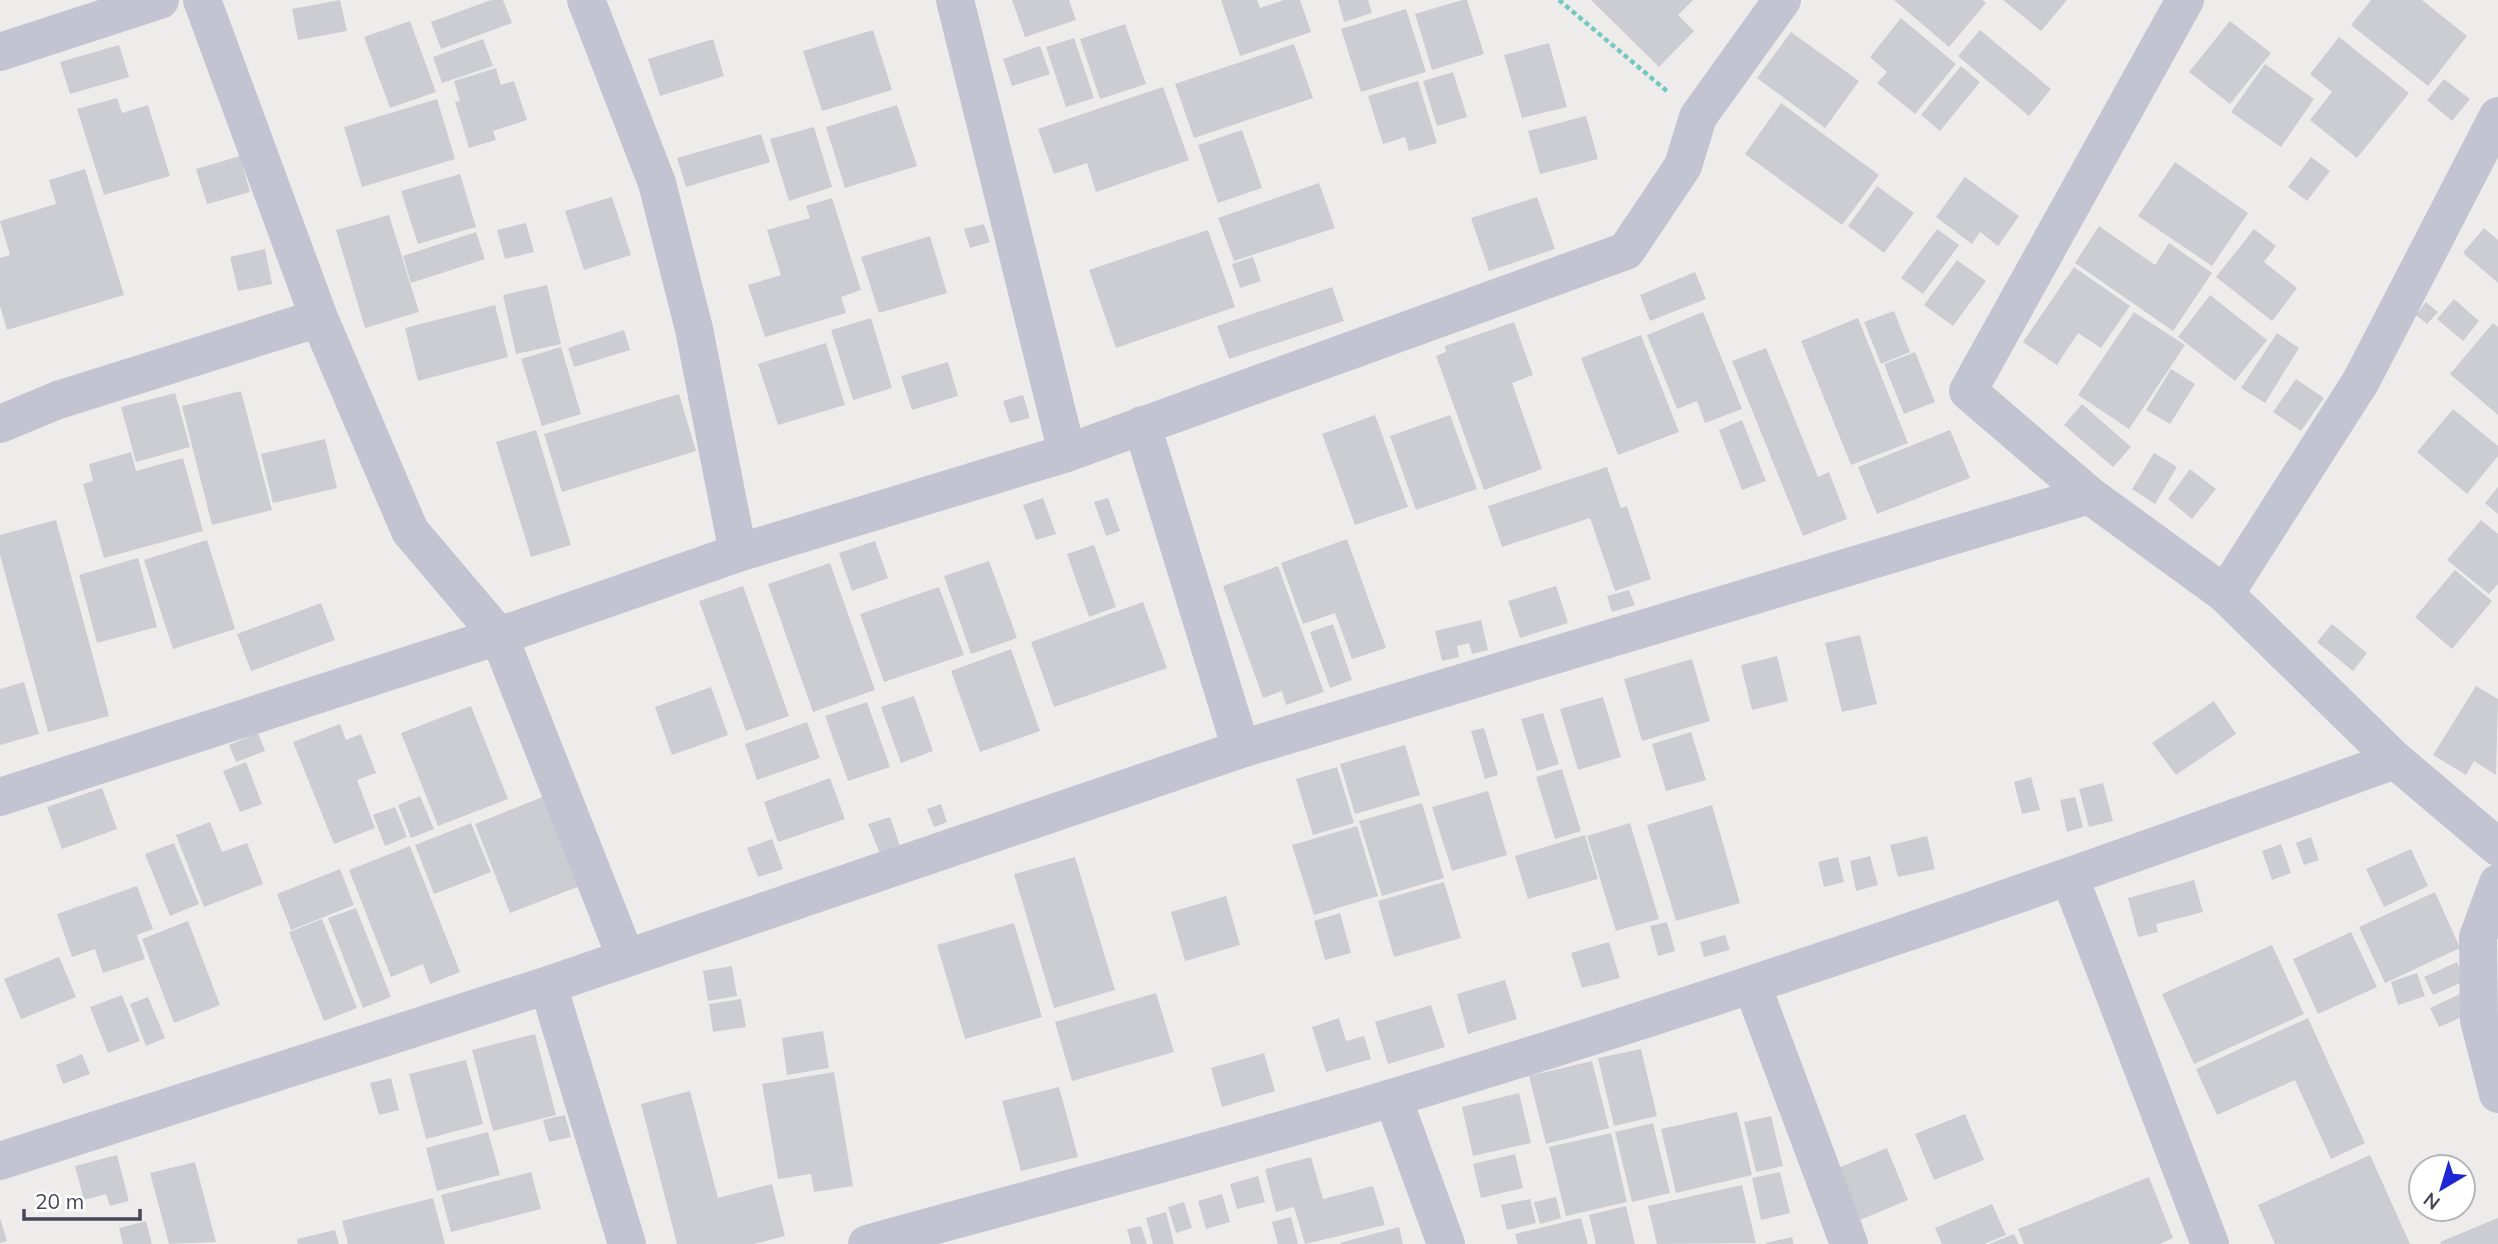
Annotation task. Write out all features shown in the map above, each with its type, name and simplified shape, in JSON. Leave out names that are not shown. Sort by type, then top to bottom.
[{"type":"street","points":[[0,52],[160,0]]},
{"type":"street","points":[[202,0],[319,318],[410,531],[499,636],[626,958]]},
{"type":"street","points":[[586,0],[657,183],[694,329],[738,553]]},
{"type":"street","points":[[956,0],[1067,453]]},
{"type":"street","points":[[0,797],[499,636],[738,553],[1067,453],[1626,251],[1683,166],[1698,117],[1782,0]]},
{"type":"street","points":[[2185,0],[1968,391],[2089,495],[2225,594],[2395,760],[2498,847]]},
{"type":"street","points":[[2225,594],[2361,380],[2498,117]]},
{"type":"street","points":[[0,424],[58,400],[319,318]]},
{"type":"street","points":[[1142,425],[1241,749]]},
{"type":"street","points":[[0,1161],[548,985],[1241,749],[2089,495]]},
{"type":"street","points":[[867,1244],[1393,1098],[1752,985],[2070,878],[2395,760]]},
{"type":"street","points":[[2070,878],[2210,1244]]},
{"type":"street","points":[[2498,883],[2478,937],[2479,1020],[2498,1094]]},
{"type":"street","points":[[548,985],[628,1244]]},
{"type":"street","points":[[1752,985],[1849,1244]]},
{"type":"street","points":[[1393,1098],[1446,1244]]},
{"type":"path","points":[[1559,0],[1698,117]]},
{"type":"building","points":[[340,0],[347,31],[298,40],[292,9]]},
{"type":"building","points":[[491,0],[503,0],[512,23],[441,49],[431,22]]},
{"type":"building","points":[[1012,0],[1069,0],[1076,20],[1025,37]]},
{"type":"building","points":[[1221,0],[1257,0],[1260,8],[1284,0],[1300,0],[1311,32],[1240,56]]},
{"type":"building","points":[[1338,0],[1368,0],[1372,13],[1344,22]]},
{"type":"building","points":[[1467,0],[1484,54],[1432,70],[1415,14]]},
{"type":"building","points":[[1591,0],[1693,0],[1678,15],[1694,31],[1659,67]]},
{"type":"building","points":[[1894,0],[1983,0],[1986,3],[1949,47]]},
{"type":"building","points":[[2003,0],[2067,0],[2041,31]]},
{"type":"building","points":[[2371,0],[2422,0],[2467,36],[2428,86],[2351,25]]},
{"type":"building","points":[[1406,9],[1426,72],[1361,92],[1341,29]]},
{"type":"building","points":[[1901,18],[1956,64],[1915,114],[1877,83],[1887,72],[1870,57]]},
{"type":"building","points":[[410,21],[436,92],[390,108],[364,37]]},
{"type":"building","points":[[2230,21],[2271,53],[2230,104],[2189,72]]},
{"type":"building","points":[[1125,24],[1146,84],[1100,99],[1080,39]]},
{"type":"building","points":[[873,30],[892,90],[822,111],[803,51]]},
{"type":"building","points":[[1980,30],[2051,89],[2029,116],[1958,56]]},
{"type":"building","points":[[1791,32],[1859,81],[1825,128],[1757,78]]},
{"type":"building","points":[[2339,37],[2409,93],[2357,158],[2310,120],[2332,92],[2310,74]]},
{"type":"building","points":[[1074,38],[1094,98],[1066,107],[1046,47]]},
{"type":"building","points":[[483,39],[493,66],[442,83],[433,57]]},
{"type":"building","points":[[713,39],[724,76],[660,96],[648,59]]},
{"type":"building","points":[[1549,43],[1567,107],[1522,118],[1504,55]]},
{"type":"building","points":[[1294,44],[1313,98],[1194,138],[1175,84]]},
{"type":"building","points":[[119,45],[129,77],[70,94],[60,62]]},
{"type":"building","points":[[1040,46],[1050,74],[1012,86],[1003,59]]},
{"type":"building","points":[[2265,64],[2314,99],[2281,147],[2231,112]]},
{"type":"building","points":[[1961,66],[1980,82],[1940,131],[1921,115]]},
{"type":"building","points":[[496,68],[501,85],[514,81],[527,120],[493,131],[496,140],[469,148],[455,102],[460,101],[454,81]]},
{"type":"building","points":[[1453,72],[1467,117],[1437,126],[1423,81]]},
{"type":"building","points":[[2444,79],[2470,99],[2452,121],[2427,100]]},
{"type":"building","points":[[1418,81],[1437,143],[1409,151],[1405,137],[1383,144],[1368,96]]},
{"type":"building","points":[[1163,87],[1189,160],[1096,192],[1087,163],[1054,174],[1038,129]]},
{"type":"building","points":[[117,98],[122,113],[148,105],[170,176],[104,195],[77,109]]},
{"type":"building","points":[[437,99],[455,159],[362,187],[344,127]]},
{"type":"building","points":[[1781,103],[1879,175],[1842,225],[1745,154]]},
{"type":"building","points":[[897,105],[917,166],[845,188],[826,127]]},
{"type":"building","points":[[1586,116],[1598,159],[1540,174],[1528,131]]},
{"type":"building","points":[[814,127],[832,187],[789,201],[770,139]]},
{"type":"building","points":[[1242,130],[1262,188],[1218,203],[1198,145]]},
{"type":"building","points":[[761,134],[770,162],[686,187],[677,158]]},
{"type":"building","points":[[240,156],[250,192],[207,204],[196,169]]},
{"type":"building","points":[[2311,157],[2330,171],[2307,201],[2288,187]]},
{"type":"building","points":[[2175,162],[2248,213],[2212,266],[2138,216]]},
{"type":"building","points":[[85,169],[124,295],[7,330],[0,306],[0,258],[10,255],[0,221],[56,204],[49,180]]},
{"type":"building","points":[[460,174],[476,227],[418,244],[401,191]]},
{"type":"building","points":[[1965,177],[2019,216],[1998,246],[1980,232],[1972,244],[1936,217]]},
{"type":"building","points":[[1319,183],[1335,228],[1234,261],[1218,218]]},
{"type":"building","points":[[1877,186],[1914,213],[1884,253],[1848,226]]},
{"type":"building","points":[[612,197],[631,255],[584,270],[565,211]]},
{"type":"building","points":[[1537,197],[1555,249],[1489,271],[1471,218]]},
{"type":"building","points":[[832,198],[861,290],[841,297],[846,313],[765,337],[748,285],[781,275],[767,230],[810,218],[806,206]]},
{"type":"building","points":[[389,215],[419,312],[365,328],[336,230]]},
{"type":"building","points":[[526,223],[534,252],[505,259],[497,230]]},
{"type":"building","points":[[984,224],[990,242],[970,248],[964,229]]},
{"type":"building","points":[[2099,226],[2155,265],[2169,243],[2212,273],[2173,331],[2075,263]]},
{"type":"building","points":[[2484,228],[2498,240],[2498,283],[2463,253]]},
{"type":"building","points":[[1937,229],[1959,245],[1923,294],[1901,278]]},
{"type":"building","points":[[2254,229],[2276,246],[2264,262],[2297,288],[2272,321],[2216,277]]},
{"type":"building","points":[[1208,230],[1235,307],[1116,348],[1089,270]]},
{"type":"building","points":[[476,232],[485,259],[411,283],[403,256]]},
{"type":"building","points":[[930,236],[947,293],[879,313],[861,257]]},
{"type":"building","points":[[265,249],[272,284],[238,291],[230,257]]},
{"type":"building","points":[[1253,257],[1261,281],[1240,288],[1232,264]]},
{"type":"building","points":[[1957,260],[1986,281],[1953,326],[1924,305]]},
{"type":"building","points":[[2074,267],[2130,306],[2101,348],[2078,333],[2057,365],[2023,342]]},
{"type":"building","points":[[1695,272],[1706,299],[1650,321],[1640,295]]},
{"type":"building","points":[[547,285],[561,344],[516,354],[503,295]]},
{"type":"building","points":[[1332,287],[1344,321],[1229,359],[1217,326]]},
{"type":"building","points":[[2210,295],[2267,340],[2235,381],[2178,337]]},
{"type":"building","points":[[2454,299],[2479,321],[2463,341],[2437,319]]},
{"type":"building","points":[[2426,302],[2438,312],[2427,324],[2416,315]]},
{"type":"building","points":[[495,305],[508,357],[418,381],[405,328]]},
{"type":"building","points":[[1894,311],[1910,352],[1881,364],[1864,322]]},
{"type":"building","points":[[1703,312],[1742,409],[1705,423],[1697,401],[1677,409],[1647,335]]},
{"type":"building","points":[[2134,312],[2185,345],[2129,429],[2078,395]]},
{"type":"building","points":[[871,318],[892,388],[853,400],[831,330]]},
{"type":"building","points":[[1858,318],[1908,443],[1851,465],[1801,341]]},
{"type":"building","points":[[1514,322],[1533,375],[1512,383],[1542,469],[1484,490],[1436,356],[1446,352],[1445,346]]},
{"type":"building","points":[[2493,323],[2498,327],[2498,415],[2450,374]]},
{"type":"building","points":[[624,330],[630,350],[574,367],[568,348]]},
{"type":"building","points":[[2277,333],[2299,348],[2265,403],[2241,388]]},
{"type":"building","points":[[1641,335],[1679,432],[1618,455],[1581,358]]},
{"type":"building","points":[[826,343],[845,405],[778,425],[758,364]]},
{"type":"building","points":[[561,347],[581,414],[542,426],[521,359]]},
{"type":"building","points":[[1766,348],[1818,477],[1829,472],[1847,519],[1803,536],[1732,361]]},
{"type":"building","points":[[1915,352],[1935,402],[1904,414],[1884,364]]},
{"type":"building","points":[[948,362],[958,396],[912,410],[901,376]]},
{"type":"building","points":[[2171,369],[2195,384],[2170,424],[2146,410]]},
{"type":"building","points":[[2296,379],[2324,398],[2301,431],[2273,412]]},
{"type":"building","points":[[241,391],[272,510],[212,525],[182,406]]},
{"type":"building","points":[[175,393],[190,447],[136,462],[121,407]]},
{"type":"building","points":[[679,394],[696,451],[562,492],[544,434]]},
{"type":"building","points":[[1023,395],[1030,418],[1010,423],[1003,401]]},
{"type":"building","points":[[2082,404],[2131,447],[2113,467],[2064,425]]},
{"type":"building","points":[[2453,409],[2498,446],[2498,456],[2467,494],[2417,452]]},
{"type":"building","points":[[1375,415],[1408,507],[1355,525],[1322,434]]},
{"type":"building","points":[[1450,415],[1477,489],[1416,510],[1390,436]]},
{"type":"building","points":[[1742,420],[1766,481],[1742,490],[1719,430]]},
{"type":"building","points":[[536,430],[571,545],[531,557],[496,442]]},
{"type":"building","points":[[1950,430],[1970,478],[1877,514],[1858,467]]},
{"type":"building","points":[[325,439],[337,488],[273,503],[261,454]]},
{"type":"building","points":[[131,452],[136,471],[183,458],[203,531],[104,558],[83,484],[93,481],[89,464]]},
{"type":"building","points":[[2154,453],[2177,467],[2155,504],[2132,489]]},
{"type":"building","points":[[1607,467],[1621,508],[1627,506],[1651,579],[1615,591],[1590,518],[1502,547],[1488,506]]},
{"type":"building","points":[[2190,469],[2216,489],[2192,519],[2168,499]]},
{"type":"building","points":[[2498,487],[2498,514],[2485,503]]},
{"type":"building","points":[[1043,498],[1056,534],[1036,540],[1023,505]]},
{"type":"building","points":[[1108,498],[1120,531],[1106,536],[1094,502]]},
{"type":"building","points":[[56,520],[109,716],[48,732],[0,555],[0,535]]},
{"type":"building","points":[[2481,520],[2498,534],[2498,584],[2489,594],[2447,560]]},
{"type":"building","points":[[1347,539],[1386,648],[1352,659],[1335,613],[1303,624],[1281,563]]},
{"type":"building","points":[[207,540],[235,629],[173,649],[144,560]]},
{"type":"building","points":[[875,541],[888,578],[852,591],[839,553]]},
{"type":"building","points":[[1094,545],[1116,607],[1089,617],[1067,554]]},
{"type":"building","points":[[138,558],[157,627],[97,643],[79,575]]},
{"type":"building","points":[[989,561],[1017,638],[971,654],[944,576]]},
{"type":"building","points":[[830,563],[875,690],[813,712],[768,584]]},
{"type":"building","points":[[1278,566],[1324,692],[1286,705],[1282,691],[1263,698],[1223,586]]},
{"type":"building","points":[[2455,570],[2492,601],[2452,649],[2415,617]]},
{"type":"building","points":[[743,586],[789,716],[746,731],[699,601]]},
{"type":"building","points":[[1556,586],[1568,623],[1520,638],[1508,601]]},
{"type":"building","points":[[939,587],[964,655],[884,682],[860,614]]},
{"type":"building","points":[[1629,590],[1635,605],[1612,612],[1607,596]]},
{"type":"building","points":[[1143,602],[1167,668],[1054,707],[1031,642]]},
{"type":"building","points":[[321,603],[335,640],[251,671],[237,634]]},
{"type":"building","points":[[1481,620],[1488,650],[1472,654],[1469,643],[1457,646],[1459,657],[1442,661],[1435,631]]},
{"type":"building","points":[[1333,624],[1352,680],[1330,688],[1310,632]]},
{"type":"building","points":[[2332,624],[2367,653],[2353,671],[2317,642]]},
{"type":"building","points":[[1860,635],[1877,704],[1842,712],[1825,643]]},
{"type":"building","points":[[1011,649],[1040,731],[980,752],[951,671]]},
{"type":"building","points":[[1777,656],[1788,701],[1752,710],[1741,665]]},
{"type":"building","points":[[1692,659],[1710,721],[1642,741],[1624,679]]},
{"type":"building","points":[[24,682],[39,734],[0,745],[0,689]]},
{"type":"building","points":[[2476,686],[2498,699],[2496,775],[2474,761],[2466,775],[2433,755]]},
{"type":"building","points":[[711,687],[728,735],[672,755],[655,707]]},
{"type":"building","points":[[914,696],[933,751],[901,763],[881,707]]},
{"type":"building","points":[[1603,697],[1621,757],[1578,770],[1560,709]]},
{"type":"building","points":[[2214,701],[2236,734],[2176,775],[2152,743]]},
{"type":"building","points":[[867,702],[890,767],[848,781],[825,716]]},
{"type":"building","points":[[471,706],[508,799],[438,826],[401,733]]},
{"type":"building","points":[[1543,713],[1559,764],[1537,771],[1521,719]]},
{"type":"building","points":[[807,722],[820,758],[757,780],[745,744]]},
{"type":"building","points":[[340,724],[346,740],[361,734],[376,773],[357,780],[375,828],[334,844],[293,742]]},
{"type":"building","points":[[1484,728],[1498,775],[1485,779],[1471,731]]},
{"type":"building","points":[[1691,732],[1706,780],[1666,791],[1652,744]]},
{"type":"building","points":[[258,733],[265,751],[236,762],[229,745]]},
{"type":"building","points":[[1405,745],[1420,795],[1355,814],[1340,764]]},
{"type":"building","points":[[246,762],[262,804],[240,812],[223,771]]},
{"type":"building","points":[[1337,767],[1354,823],[1313,835],[1296,779]]},
{"type":"building","points":[[1562,769],[1581,831],[1555,839],[1536,777]]},
{"type":"building","points":[[2031,777],[2040,810],[2022,814],[2014,782]]},
{"type":"building","points":[[830,778],[845,819],[778,842],[764,802]]},
{"type":"building","points":[[2103,783],[2113,821],[2089,827],[2079,789]]},
{"type":"building","points":[[102,788],[117,829],[62,849],[47,807]]},
{"type":"building","points":[[1488,791],[1507,855],[1452,871],[1432,807]]},
{"type":"building","points":[[420,796],[434,829],[411,838],[398,805]]},
{"type":"building","points":[[545,796],[580,886],[510,913],[475,824]]},
{"type":"building","points":[[2075,797],[2083,827],[2067,832],[2060,800]]},
{"type":"building","points":[[1422,803],[1444,878],[1382,896],[1359,821]]},
{"type":"building","points":[[941,804],[947,822],[934,827],[927,809]]},
{"type":"building","points":[[1712,805],[1740,903],[1676,921],[1647,825]]},
{"type":"building","points":[[395,807],[407,837],[385,846],[373,815]]},
{"type":"building","points":[[890,817],[901,849],[881,856],[868,824]]},
{"type":"building","points":[[210,822],[222,852],[247,843],[263,884],[204,907],[176,835]]},
{"type":"building","points":[[471,823],[491,872],[434,894],[415,845]]},
{"type":"building","points":[[1630,823],[1659,919],[1616,931],[1587,836]]},
{"type":"building","points":[[1357,826],[1378,896],[1314,915],[1292,845]]},
{"type":"building","points":[[1585,835],[1598,879],[1528,899],[1515,856]]},
{"type":"building","points":[[1927,836],[1935,869],[1898,877],[1890,845]]},
{"type":"building","points":[[2311,837],[2319,860],[2304,865],[2296,843]]},
{"type":"building","points":[[772,839],[783,869],[758,877],[747,848]]},
{"type":"building","points":[[174,843],[199,904],[170,916],[145,854]]},
{"type":"building","points":[[2281,844],[2291,873],[2272,880],[2262,851]]},
{"type":"building","points":[[410,846],[460,972],[430,984],[423,964],[391,977],[349,870]]},
{"type":"building","points":[[2411,849],[2428,886],[2384,907],[2366,869]]},
{"type":"building","points":[[1870,856],[1878,885],[1856,891],[1850,861]]},
{"type":"building","points":[[1075,857],[1115,990],[1054,1008],[1014,874]]},
{"type":"building","points":[[1838,857],[1844,882],[1824,887],[1818,862]]},
{"type":"building","points":[[340,869],[354,905],[291,930],[277,894]]},
{"type":"building","points":[[2194,880],[2203,912],[2156,924],[2158,932],[2138,937],[2128,898]]},
{"type":"building","points":[[1444,882],[1461,938],[1394,957],[1378,901]]},
{"type":"building","points":[[137,886],[153,929],[137,935],[145,959],[103,973],[95,949],[72,957],[57,914]]},
{"type":"building","points":[[2435,892],[2460,948],[2385,983],[2359,927]]},
{"type":"building","points":[[1226,896],[1240,945],[1185,961],[1171,912]]},
{"type":"building","points":[[356,908],[391,997],[363,1008],[328,918]]},
{"type":"building","points":[[1340,913],[1351,953],[1325,960],[1314,921]]},
{"type":"building","points":[[322,919],[357,1008],[324,1021],[289,932]]},
{"type":"building","points":[[188,921],[220,1005],[174,1023],[142,939]]},
{"type":"building","points":[[1667,922],[1675,951],[1658,956],[1650,926]]},
{"type":"building","points":[[1014,923],[1042,1017],[965,1039],[937,945]]},
{"type":"building","points":[[2351,932],[2377,987],[2318,1014],[2293,959]]},
{"type":"building","points":[[1725,935],[1730,950],[1704,957],[1700,942]]},
{"type":"building","points":[[1609,942],[1620,978],[1582,988],[1571,953]]},
{"type":"building","points":[[2272,945],[2304,1014],[2194,1064],[2162,994]]},
{"type":"building","points":[[59,957],[76,997],[21,1019],[4,979]]},
{"type":"building","points":[[2457,962],[2465,981],[2433,995],[2424,977]]},
{"type":"building","points":[[732,966],[737,996],[708,1001],[703,971]]},
{"type":"building","points":[[2417,973],[2425,996],[2398,1005],[2391,982]]},
{"type":"building","points":[[1505,980],[1517,1019],[1468,1034],[1457,994]]},
{"type":"building","points":[[1156,993],[1174,1052],[1072,1081],[1055,1022]]},
{"type":"building","points":[[2460,994],[2469,1014],[2439,1027],[2430,1008]]},
{"type":"building","points":[[122,995],[140,1041],[108,1053],[90,1007]]},
{"type":"building","points":[[148,997],[165,1038],[146,1046],[130,1004]]},
{"type":"building","points":[[741,999],[746,1027],[713,1032],[709,1004]]},
{"type":"building","points":[[1431,1005],[1445,1047],[1388,1064],[1375,1022]]},
{"type":"building","points":[[1339,1018],[1346,1041],[1364,1036],[1371,1059],[1326,1072],[1312,1027]]},
{"type":"building","points":[[2308,1018],[2365,1143],[2331,1159],[2295,1080],[2217,1115],[2196,1069]]},
{"type":"building","points":[[823,1031],[829,1068],[787,1075],[782,1038]]},
{"type":"building","points":[[535,1034],[556,1115],[493,1131],[472,1050]]},
{"type":"building","points":[[1641,1049],[1657,1116],[1614,1126],[1598,1058]]},
{"type":"building","points":[[1264,1053],[1275,1091],[1222,1107],[1211,1068]]},
{"type":"building","points":[[82,1054],[90,1074],[63,1084],[56,1065]]},
{"type":"building","points":[[466,1060],[483,1124],[426,1139],[409,1074]]},
{"type":"building","points":[[1592,1061],[1609,1128],[1546,1144],[1529,1076]]},
{"type":"building","points":[[834,1072],[853,1186],[814,1192],[811,1174],[778,1179],[762,1084]]},
{"type":"building","points":[[391,1078],[399,1110],[379,1115],[370,1083]]},
{"type":"building","points":[[1059,1087],[1078,1157],[1021,1171],[1002,1101]]},
{"type":"building","points":[[690,1091],[718,1198],[772,1184],[785,1236],[754,1244],[677,1244],[641,1104]]},
{"type":"building","points":[[1519,1093],[1531,1143],[1473,1156],[1462,1107]]},
{"type":"building","points":[[1737,1112],[1752,1175],[1676,1193],[1661,1129]]},
{"type":"building","points":[[1965,1114],[1984,1160],[1934,1180],[1915,1134]]},
{"type":"building","points":[[565,1115],[571,1137],[549,1142],[543,1120]]},
{"type":"building","points":[[1771,1116],[1783,1166],[1756,1172],[1744,1122]]},
{"type":"building","points":[[1653,1123],[1670,1193],[1632,1202],[1615,1132]]},
{"type":"building","points":[[488,1132],[500,1175],[437,1191],[426,1148]]},
{"type":"building","points":[[1611,1133],[1627,1202],[1566,1216],[1549,1147]]},
{"type":"building","points":[[1887,1148],[1908,1200],[1860,1220],[1838,1168]]},
{"type":"building","points":[[1515,1154],[1523,1188],[1481,1198],[1473,1164]]},
{"type":"building","points":[[117,1155],[129,1201],[110,1206],[106,1194],[84,1200],[75,1166]]},
{"type":"building","points":[[2370,1155],[2410,1244],[2275,1244],[2258,1205]]},
{"type":"building","points":[[1311,1157],[1323,1199],[1373,1186],[1385,1225],[1305,1244],[1294,1207],[1276,1212],[1265,1169]]},
{"type":"building","points":[[195,1162],[216,1242],[169,1244],[150,1173]]},
{"type":"building","points":[[531,1172],[541,1209],[451,1232],[441,1195]]},
{"type":"building","points":[[1780,1172],[1790,1213],[1761,1220],[1752,1178]]},
{"type":"building","points":[[1258,1176],[1265,1202],[1237,1209],[1230,1184]]},
{"type":"building","points":[[2149,1177],[2173,1238],[2160,1244],[2024,1244],[2018,1229]]},
{"type":"building","points":[[1742,1185],[1756,1243],[1657,1244],[1648,1206]]},
{"type":"building","points":[[1222,1194],[1230,1222],[1206,1229],[1198,1201]]},
{"type":"building","points":[[1556,1197],[1561,1218],[1540,1224],[1534,1202]]},
{"type":"building","points":[[433,1198],[445,1244],[348,1244],[342,1221]]},
{"type":"building","points":[[1530,1199],[1536,1223],[1507,1230],[1501,1205]]},
{"type":"building","points":[[1184,1202],[1192,1228],[1176,1233],[1168,1207]]},
{"type":"building","points":[[1992,1204],[2006,1235],[1984,1244],[1942,1244],[1935,1228]]},
{"type":"building","points":[[1626,1206],[1635,1244],[1596,1244],[1589,1215]]},
{"type":"building","points":[[1166,1212],[1174,1244],[1153,1244],[1146,1218]]},
{"type":"building","points":[[1291,1217],[1298,1244],[1278,1244],[1272,1222]]},
{"type":"building","points":[[0,1218],[7,1241],[0,1243]]},
{"type":"building","points":[[1581,1218],[1588,1244],[1518,1244],[1515,1234]]},
{"type":"building","points":[[2498,1218],[2498,1244],[2440,1242]]},
{"type":"building","points":[[146,1221],[152,1244],[123,1244],[119,1228]]},
{"type":"building","points":[[1141,1226],[1147,1244],[1131,1244],[1127,1229]]},
{"type":"building","points":[[1399,1227],[1403,1244],[1340,1243]]},
{"type":"building","points":[[335,1230],[339,1244],[298,1244],[297,1239]]},
{"type":"building","points":[[2014,1234],[2019,1244],[1989,1244]]},
{"type":"building","points":[[1792,1237],[1794,1244],[1766,1244],[1766,1243]]}]
